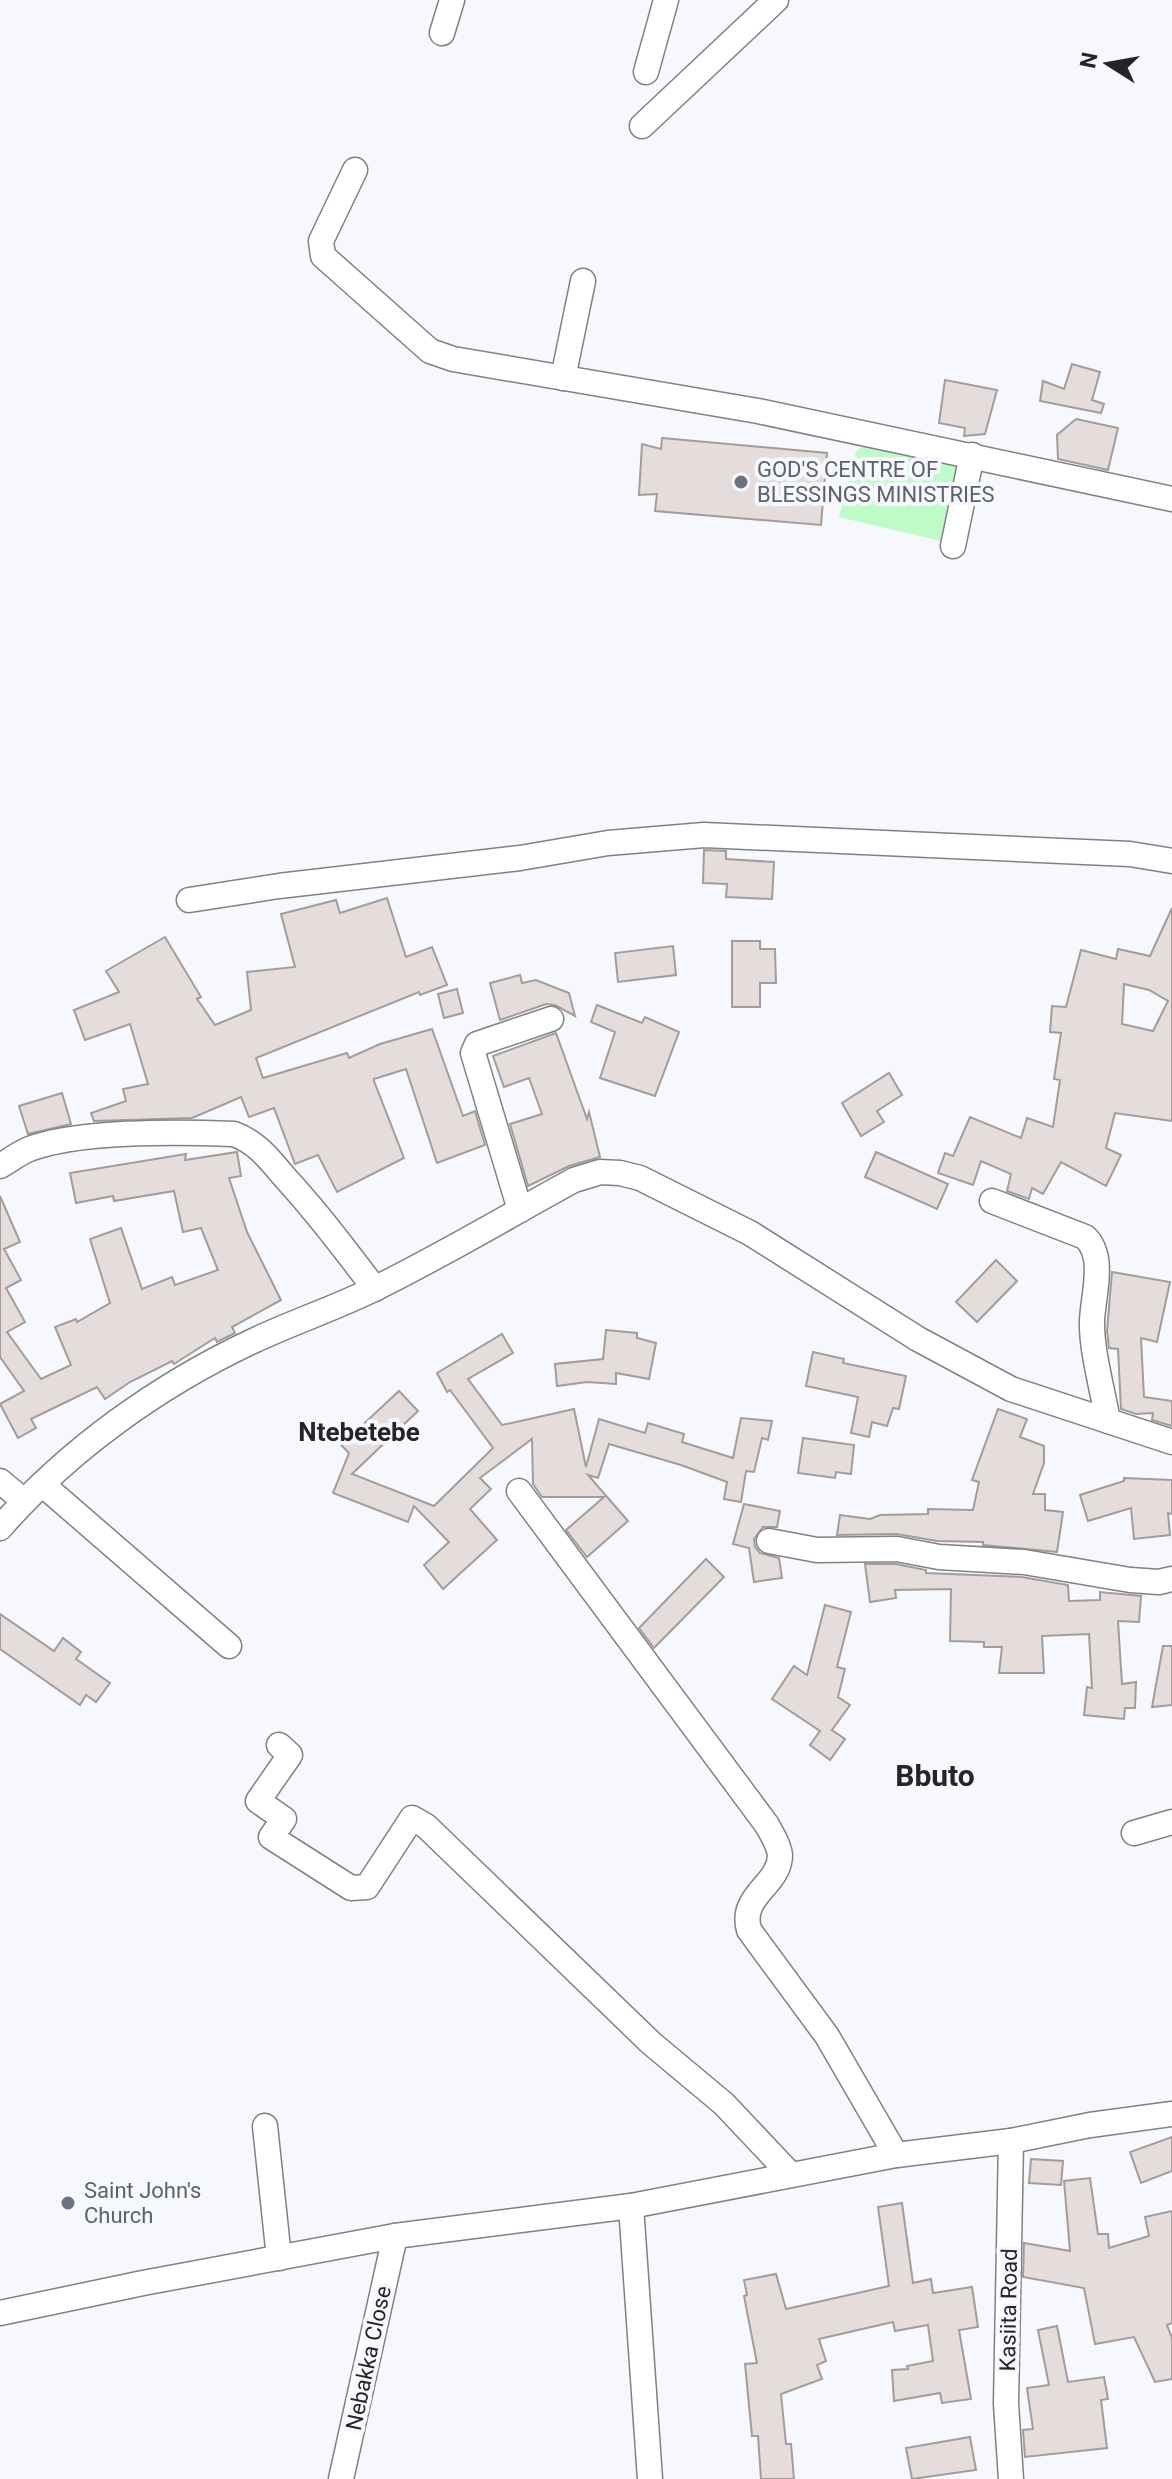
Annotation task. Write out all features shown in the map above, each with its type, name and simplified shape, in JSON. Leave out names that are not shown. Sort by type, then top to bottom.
[{"type":"street","points":[[442,33],[452,0]]},
{"type":"street","points":[[646,72],[666,0]]},
{"type":"street","points":[[642,126],[776,0]]},
{"type":"street","points":[[355,170],[321,241],[323,256],[430,351],[453,359],[758,411],[1172,499]]},
{"type":"street","points":[[563,378],[583,281]]},
{"type":"street","points":[[953,546],[972,455]]},
{"type":"street","points":[[189,900],[279,886],[520,858],[608,843],[704,835],[1130,854],[1172,861]]},
{"type":"street","points":[[520,1210],[473,1053],[477,1044],[551,1019]]},
{"type":"street","points":[[0,1166],[26,1151],[54,1143],[122,1135],[234,1134],[249,1140],[267,1156],[316,1210],[375,1289]]},
{"type":"street","points":[[0,1528],[33,1492],[119,1421],[188,1376],[251,1341],[375,1289],[574,1180],[600,1172],[640,1178],[750,1233],[918,1339],[1011,1389],[1172,1442]]},
{"type":"street","points":[[992,1201],[1085,1237],[1092,1244],[1097,1257],[1092,1325],[1108,1421]]},
{"type":"street","points":[[0,1481],[33,1492],[229,1646]]},
{"type":"street","points":[[519,1491],[767,1825],[780,1857],[774,1872],[748,1908],[746,1920],[749,1930],[827,2036],[896,2155]]},
{"type":"street","points":[[769,1541],[817,1550],[897,1549],[939,1557],[1024,1562],[1130,1580],[1159,1582],[1172,1579]]},
{"type":"street","points":[[279,1745],[290,1755],[258,1801],[284,1819],[271,1837],[351,1888],[367,1887],[412,1818],[426,1826],[631,2024],[724,2104],[790,2174]]},
{"type":"street","points":[[1134,1833],[1172,1822]]},
{"type":"street","points":[[0,2313],[395,2236],[631,2206],[896,2155],[1011,2141],[1090,2125],[1172,2114]]},
{"type":"street","points":[[265,2126],[279,2258]]},
{"type":"street","name":"Kasiita Road","points":[[1011,2141],[1006,2404],[1011,2479]]},
{"type":"street","points":[[631,2206],[650,2479]]},
{"type":"street","name":"Nebakka Close","points":[[341,2479],[395,2236]]},
{"type":"green space","points":[[861,447],[963,468],[945,542],[839,517],[856,452]]},
{"type":"building","points":[[1072,364],[1100,372],[1092,400],[1104,404],[1101,413],[1040,401],[1043,381],[1064,389]]},
{"type":"building","points":[[945,380],[997,390],[985,434],[964,436],[965,428],[939,423]]},
{"type":"building","points":[[1076,419],[1118,428],[1108,470],[1058,459],[1057,435]]},
{"type":"building","name":"GOD'S CENTRE OF BLESSINGS MINISTRIES","points":[[662,438],[827,453],[821,525],[655,511],[657,494],[639,495],[642,444],[661,449]]},
{"type":"building","points":[[704,850],[726,851],[726,859],[774,862],[772,899],[726,897],[727,884],[703,883]]},
{"type":"building","points":[[387,898],[406,957],[432,947],[447,985],[420,995],[419,992],[256,1058],[263,1078],[347,1053],[349,1058],[380,1044],[432,1029],[463,1116],[475,1111],[485,1145],[437,1163],[406,1069],[374,1079],[404,1158],[337,1192],[318,1155],[295,1164],[274,1108],[249,1117],[241,1097],[192,1118],[94,1121],[91,1113],[126,1101],[123,1089],[148,1084],[130,1024],[85,1040],[74,1010],[119,992],[106,971],[165,937],[201,997],[197,999],[215,1025],[251,1010],[247,972],[295,967],[281,914],[336,900],[340,913]]},
{"type":"building","points":[[1172,908],[1172,1121],[1115,1113],[1106,1148],[1121,1155],[1106,1186],[1061,1162],[1043,1194],[1032,1188],[1029,1199],[1007,1191],[1011,1174],[981,1161],[973,1185],[938,1173],[945,1153],[953,1156],[970,1117],[1021,1138],[1027,1118],[1053,1127],[1060,1080],[1054,1079],[1061,1033],[1050,1032],[1052,1006],[1066,1007],[1081,950],[1116,959],[1118,949],[1150,956]],"holes":[[[1124,984],[1149,990],[1168,1001],[1153,1031],[1122,1024]]]},
{"type":"building","points":[[732,941],[760,941],[760,949],[775,949],[776,983],[760,983],[760,1007],[732,1007]]},
{"type":"building","points":[[673,946],[676,975],[618,982],[615,953]]},
{"type":"building","points":[[520,975],[522,983],[536,980],[569,993],[575,1016],[555,1005],[546,1004],[500,1020],[490,983]]},
{"type":"building","points":[[457,989],[463,1013],[444,1018],[438,994]]},
{"type":"building","points":[[597,1005],[642,1023],[645,1017],[679,1032],[655,1096],[600,1078],[615,1032],[591,1022]]},
{"type":"building","points":[[556,1033],[587,1119],[589,1112],[600,1157],[569,1166],[528,1186],[510,1124],[542,1114],[529,1078],[504,1087],[493,1056]]},
{"type":"building","points":[[889,1073],[902,1095],[877,1111],[884,1122],[861,1136],[842,1103]]},
{"type":"building","points":[[62,1093],[71,1124],[28,1134],[19,1106]]},
{"type":"building","points":[[237,1152],[241,1176],[229,1178],[247,1232],[281,1300],[232,1327],[235,1333],[217,1342],[215,1338],[174,1364],[172,1361],[130,1382],[105,1399],[97,1387],[31,1419],[36,1428],[18,1438],[0,1404],[24,1391],[0,1357],[0,1196],[20,1242],[4,1249],[21,1280],[6,1288],[25,1322],[7,1332],[41,1379],[71,1365],[55,1327],[76,1319],[77,1322],[110,1303],[90,1239],[121,1228],[142,1289],[172,1277],[175,1285],[218,1270],[201,1228],[183,1232],[174,1191],[114,1201],[113,1196],[76,1203],[70,1173],[186,1154],[185,1160]]},
{"type":"building","points":[[876,1152],[948,1184],[937,1209],[865,1177]]},
{"type":"building","points":[[996,1260],[1017,1281],[977,1322],[956,1302]]},
{"type":"building","points":[[1112,1272],[1170,1282],[1157,1342],[1141,1338],[1144,1397],[1172,1401],[1172,1426],[1152,1420],[1153,1413],[1136,1414],[1121,1409],[1118,1349],[1109,1348],[1107,1331]]},
{"type":"building","points":[[606,1330],[637,1333],[637,1338],[656,1343],[649,1379],[616,1373],[616,1384],[587,1382],[557,1386],[555,1364],[603,1359]]},
{"type":"building","points":[[502,1334],[513,1353],[468,1379],[502,1425],[574,1409],[586,1467],[599,1419],[645,1433],[648,1423],[684,1434],[682,1442],[733,1458],[741,1418],[772,1421],[768,1440],[762,1438],[754,1472],[746,1471],[741,1502],[724,1499],[727,1482],[609,1444],[598,1478],[588,1475],[628,1521],[587,1557],[566,1530],[604,1497],[542,1497],[533,1484],[532,1439],[480,1478],[491,1489],[470,1509],[497,1540],[443,1589],[424,1565],[449,1542],[414,1506],[408,1522],[333,1493],[349,1453],[341,1445],[399,1391],[418,1411],[352,1474],[434,1506],[493,1448],[450,1390],[447,1392],[437,1373]]},
{"type":"building","points":[[813,1352],[844,1359],[843,1363],[906,1376],[899,1409],[893,1408],[887,1426],[872,1422],[869,1437],[851,1433],[858,1397],[806,1386]]},
{"type":"building","points":[[998,1409],[1027,1419],[1020,1437],[1044,1446],[1044,1463],[1033,1494],[1045,1494],[1045,1510],[1063,1512],[1057,1552],[983,1545],[983,1542],[937,1541],[897,1534],[837,1535],[840,1515],[870,1519],[880,1515],[928,1514],[928,1509],[973,1510],[979,1482],[972,1480]]},
{"type":"building","points":[[803,1438],[854,1445],[851,1474],[836,1472],[835,1478],[798,1473]]},
{"type":"building","points":[[1124,1478],[1172,1480],[1172,1514],[1168,1513],[1170,1535],[1134,1539],[1131,1508],[1088,1521],[1080,1495],[1124,1481]]},
{"type":"building","points":[[744,1504],[780,1511],[777,1527],[763,1527],[754,1539],[760,1553],[779,1558],[782,1578],[754,1582],[749,1548],[733,1544]]},
{"type":"building","points":[[706,1559],[724,1577],[654,1648],[639,1628]]},
{"type":"building","points":[[865,1564],[896,1564],[926,1570],[926,1573],[1022,1577],[1068,1585],[1069,1601],[1100,1600],[1100,1592],[1141,1596],[1139,1622],[1118,1621],[1122,1684],[1136,1682],[1135,1708],[1125,1708],[1124,1719],[1084,1715],[1087,1687],[1092,1688],[1089,1634],[1042,1636],[1044,1673],[999,1673],[1002,1647],[984,1647],[984,1642],[950,1641],[951,1589],[895,1590],[896,1598],[870,1602]]},
{"type":"building","points":[[825,1605],[851,1612],[837,1667],[845,1669],[838,1697],[850,1705],[832,1730],[845,1739],[830,1760],[810,1745],[820,1731],[772,1699],[794,1666],[807,1675]]},
{"type":"building","points":[[0,1614],[54,1651],[63,1638],[81,1652],[76,1659],[110,1683],[96,1702],[86,1695],[80,1705],[0,1649]]},
{"type":"building","points":[[1163,1646],[1172,1646],[1172,1705],[1152,1707]]},
{"type":"building","points":[[1172,2137],[1172,2171],[1141,2183],[1130,2152]]},
{"type":"building","points":[[1031,2159],[1063,2161],[1061,2185],[1029,2183]]},
{"type":"building","points":[[1090,2178],[1098,2234],[1108,2234],[1109,2248],[1149,2236],[1145,2217],[1172,2211],[1172,2323],[1167,2325],[1172,2338],[1172,2379],[1155,2382],[1134,2337],[1095,2344],[1084,2288],[1023,2277],[1024,2243],[1070,2251],[1064,2181]]},
{"type":"building","points":[[902,2203],[913,2283],[931,2279],[933,2293],[972,2287],[978,2327],[959,2330],[971,2399],[942,2403],[940,2393],[894,2401],[892,2370],[908,2369],[907,2366],[933,2361],[928,2325],[895,2331],[893,2322],[819,2339],[826,2361],[817,2365],[822,2379],[781,2394],[786,2444],[791,2444],[794,2479],[761,2479],[758,2436],[752,2436],[745,2364],[757,2363],[744,2296],[747,2295],[744,2280],[776,2274],[786,2309],[889,2286],[878,2207]]},
{"type":"building","points":[[1057,2326],[1068,2382],[1104,2377],[1108,2399],[1101,2400],[1107,2448],[1025,2457],[1023,2430],[1033,2429],[1027,2388],[1049,2385],[1038,2330]]},
{"type":"building","points":[[970,2437],[976,2470],[912,2479],[906,2448]]},
{"type":"place","name":"GOD'S CENTRE OF BLESSINGS MINISTRIES","points":[[741,482]]},
{"type":"place","name":"Saint John's Church","points":[[68,2203]]},
{"type":"district","name":"Ntebetebe","points":[[359,1432]]},
{"type":"district","name":"Bbuto","points":[[935,1776]]}]
